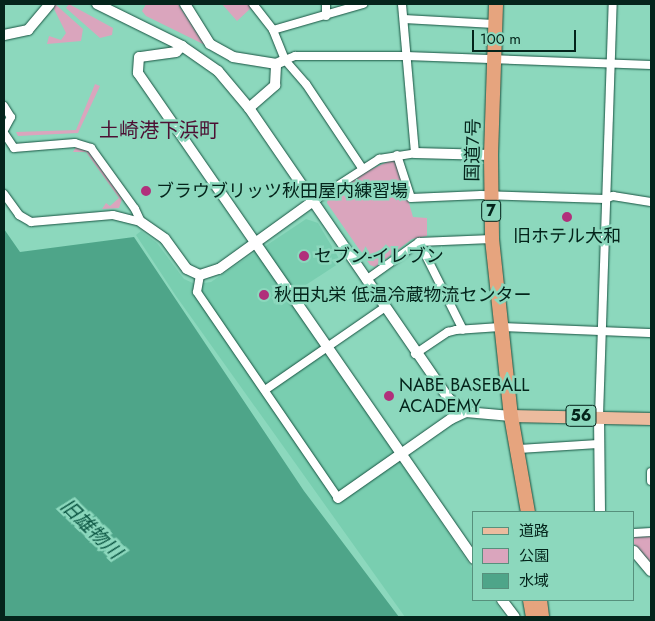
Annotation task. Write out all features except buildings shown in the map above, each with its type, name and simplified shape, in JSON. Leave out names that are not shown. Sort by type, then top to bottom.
[{"type":"highway","name":"国道7号","points":[[496,4],[490,197],[500,327],[511,416]]},
{"type":"highway","name":"7","points":[[511,416],[519,449],[528,511]]},
{"type":"highway","name":"7","points":[[511,416],[510,445],[518,511]]},
{"type":"highway","points":[[530,601],[533,617]]},
{"type":"highway","points":[[540,601],[542,617]]},
{"type":"main road","name":"56","points":[[511,416],[599,416],[651,419]]},
{"type":"street","points":[[4,35],[28,30],[50,4]]},
{"type":"street","points":[[97,4],[182,46],[218,72],[249,108],[415,354],[448,398],[466,412]]},
{"type":"street","points":[[185,4],[210,44],[233,57],[280,62],[295,56],[406,56],[651,65]]},
{"type":"street","points":[[249,108],[275,85],[280,62],[273,30],[253,4]]},
{"type":"street","points":[[326,4],[326,16]]},
{"type":"street","points":[[273,30],[363,4]]},
{"type":"street","points":[[402,4],[415,153]]},
{"type":"street","points":[[600,511],[598,444],[609,63],[613,4]]},
{"type":"street","points":[[404,19],[494,24]]},
{"type":"street","points":[[182,46],[176,52],[138,58],[138,73],[330,347],[400,454],[472,556]]},
{"type":"street","points":[[280,62],[306,84],[362,168]]},
{"type":"street","points":[[4,106],[11,117],[4,132],[14,148],[75,143],[91,148],[135,209],[141,222]]},
{"type":"street","points":[[4,194],[19,215],[31,222],[113,215],[141,222],[165,239],[187,269],[200,274],[219,269],[362,168],[397,155],[415,153],[491,155]]},
{"type":"street","points":[[397,155],[411,198],[605,198],[613,196],[651,202]]},
{"type":"street","points":[[366,280],[419,242],[492,239]]},
{"type":"street","points":[[419,242],[464,330]]},
{"type":"street","points":[[200,274],[198,292],[338,498],[451,418],[466,412],[511,416]]},
{"type":"street","points":[[265,390],[384,308]]},
{"type":"street","points":[[415,354],[448,332],[464,330],[500,327],[651,332]]},
{"type":"street","points":[[519,449],[598,444]]},
{"type":"street","points":[[651,472],[651,480]]},
{"type":"street","points":[[635,533],[651,532]]},
{"type":"street","points":[[635,552],[651,571]]},
{"type":"street","points":[[503,601],[515,617]]},
{"type":"shaded area","points":[[306,219],[318,223],[341,262],[295,292],[264,247]]},
{"type":"shaded area","points":[[141,231],[157,243],[184,279],[195,284],[211,282],[257,251],[472,568],[472,601],[495,601],[505,617],[405,617],[176,296],[136,235]]},
{"type":"green space","points":[[55,4],[83,29],[81,41],[47,44],[49,36],[61,40],[66,33],[53,7]]},
{"type":"green space","points":[[69,4],[113,28],[112,35],[100,38],[66,8]]},
{"type":"green space","points":[[146,4],[178,4],[205,45],[146,16],[142,11]]},
{"type":"green space","points":[[222,4],[248,4],[252,7],[237,21]]},
{"type":"green space","points":[[95,84],[100,86],[78,133],[18,136],[16,132],[76,130]]},
{"type":"green space","points":[[76,147],[90,152],[122,199],[119,208],[102,209],[106,203],[110,206],[119,198],[86,152],[73,152]]},
{"type":"green space","points":[[396,158],[413,217],[427,218],[427,236],[412,239],[375,267],[370,265],[327,203],[328,198],[365,172]]},
{"type":"green space","points":[[651,534],[650,562],[635,545],[635,535]]},
{"type":"water","name":"旧雄物川","points":[[4,229],[20,252],[134,237],[304,491],[399,617],[4,617]]},
{"type":"place","name":"ブラウブリッツ秋田屋内練習場","points":[[146,191]]},
{"type":"place","name":"旧ホテル大和","points":[[567,217]]},
{"type":"place","name":"セブン-イレブン","points":[[304,256]]},
{"type":"place","name":"秋田丸栄 低温冷蔵物流センター","points":[[264,295]]},
{"type":"place","name":"NABE BASEBALL ACADEMY","points":[[389,396]]},
{"type":"district","name":"土崎港下浜町","points":[[159,130]]}]
